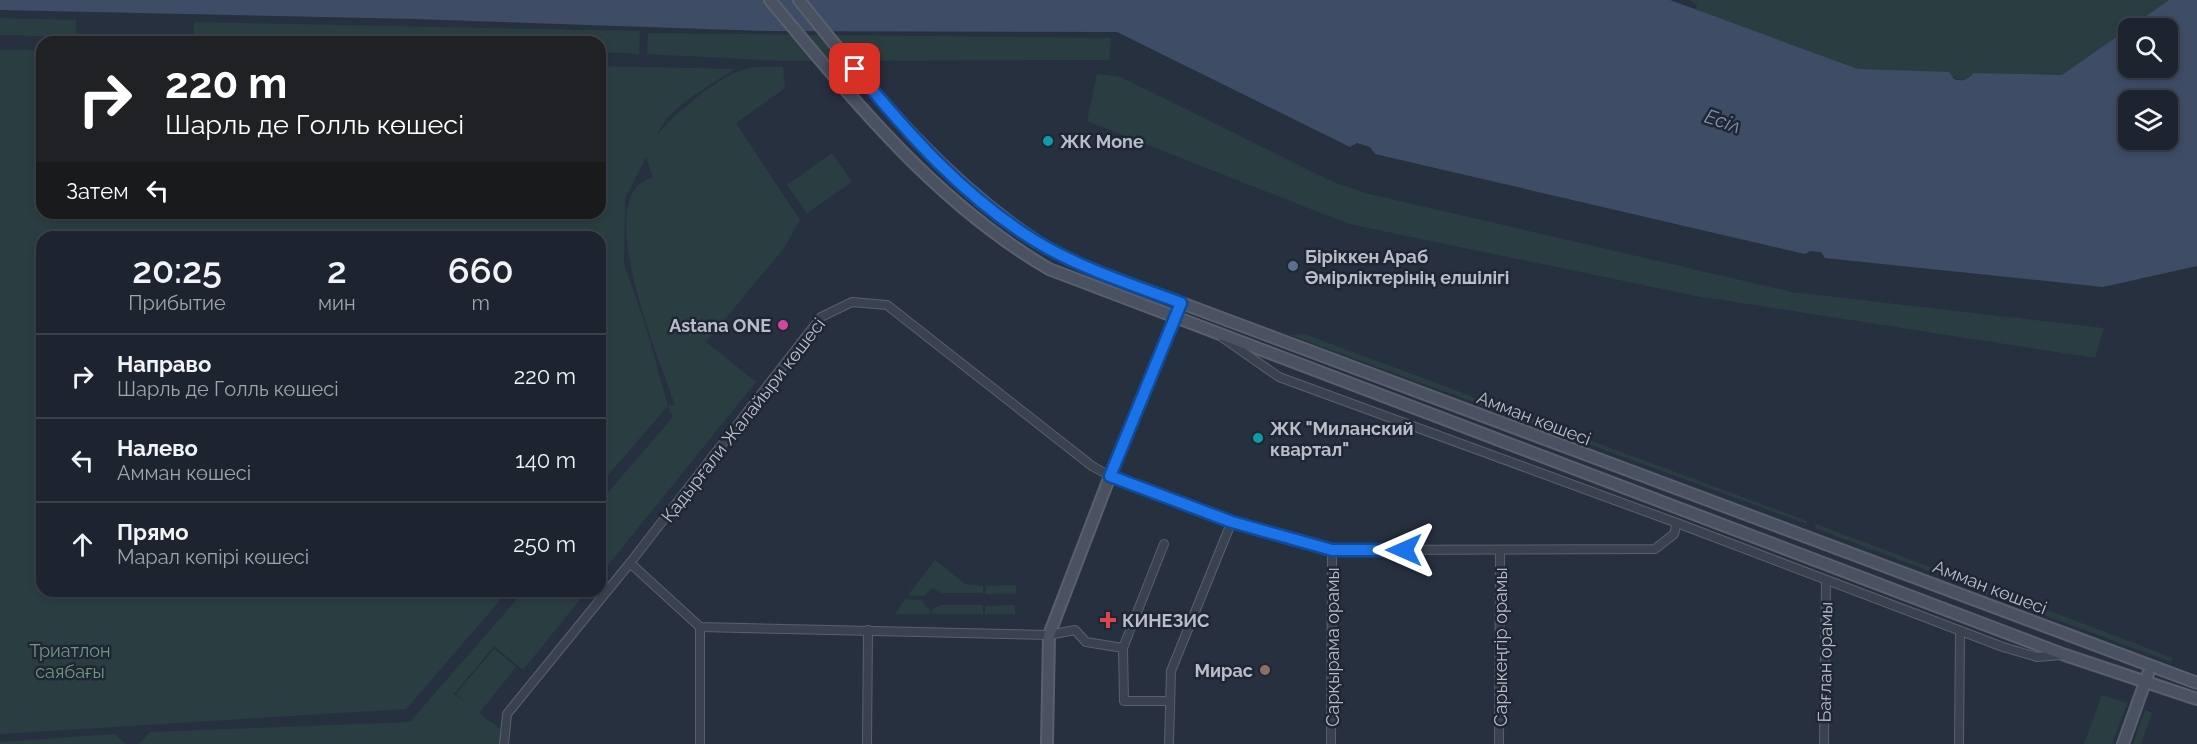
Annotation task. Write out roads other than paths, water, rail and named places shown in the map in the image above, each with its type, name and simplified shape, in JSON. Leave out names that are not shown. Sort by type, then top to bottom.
[{"type":"main road","name":"Амман көшесі","points":[[770,0],[868,118],[948,197],[1011,246],[1049,269],[2065,655],[2146,680],[2197,699]]},
{"type":"main road","name":"Амман көшесі","points":[[799,0],[897,120],[957,181],[1037,242],[1088,268],[2197,683]]},
{"type":"main road","points":[[1047,744],[1049,635],[1110,476],[1181,303]]},
{"type":"main road","points":[[2123,744],[2151,666]]},
{"type":"street","name":"Қадырғали Жалайыри көшесі","points":[[606,592],[821,317],[852,302],[887,305],[1092,466],[1110,476],[1232,522],[1332,550],[1655,549],[1674,534],[1677,523]]},
{"type":"street","name":"Амман көшесі","points":[[1214,333],[1279,376],[1960,630],[2037,657],[2065,655]]},
{"type":"street","points":[[1169,744],[1172,671],[1232,522]]},
{"type":"street","points":[[1164,544],[1123,648],[1124,700],[1170,701]]},
{"type":"street","name":"Сарқырама орамы","points":[[1331,744],[1332,550]]},
{"type":"street","name":"Сарыкеңгір орамы","points":[[1499,744],[1500,550]]},
{"type":"street","points":[[630,563],[700,627],[1049,635],[1075,630],[1086,642],[1123,648]]},
{"type":"street","name":"Бағлан орамы","points":[[1824,744],[1826,581]]},
{"type":"street","name":"Қадырғали Жалайыри көшесі","points":[[504,744],[507,714],[602,597]]},
{"type":"street","points":[[700,627],[700,744]]},
{"type":"street","points":[[867,744],[868,630]]},
{"type":"street","points":[[1959,744],[1960,630]]},
{"type":"water","name":"Есіл","points":[[0,0],[1670,0],[1858,69],[1949,72],[1954,79],[1962,80],[1967,79],[1973,73],[2062,75],[2118,36],[2118,78],[2178,78],[2178,18],[2143,18],[2169,0],[2197,0],[2197,266],[2103,287],[1825,258],[1821,252],[1810,251],[1805,254],[1375,154],[1370,147],[1357,143],[1350,147],[1117,32],[767,31],[415,19],[0,10]]},
{"type":"place","name":"ЖК Mone","points":[[1048,141]]},
{"type":"place","name":"Біріккен Араб Әмірліктерінің елшілігі","points":[[1293,266]]},
{"type":"place","name":"Astana ONE","points":[[783,325]]},
{"type":"place","name":"ЖК \"Миланский квартал\"","points":[[1258,438]]},
{"type":"place","name":"КИНЕЗИС","points":[[1108,620]]},
{"type":"place","name":"Мирас","points":[[1265,670]]},
{"type":"park label","name":"Триатлон саябағы","points":[[70,660]]}]
